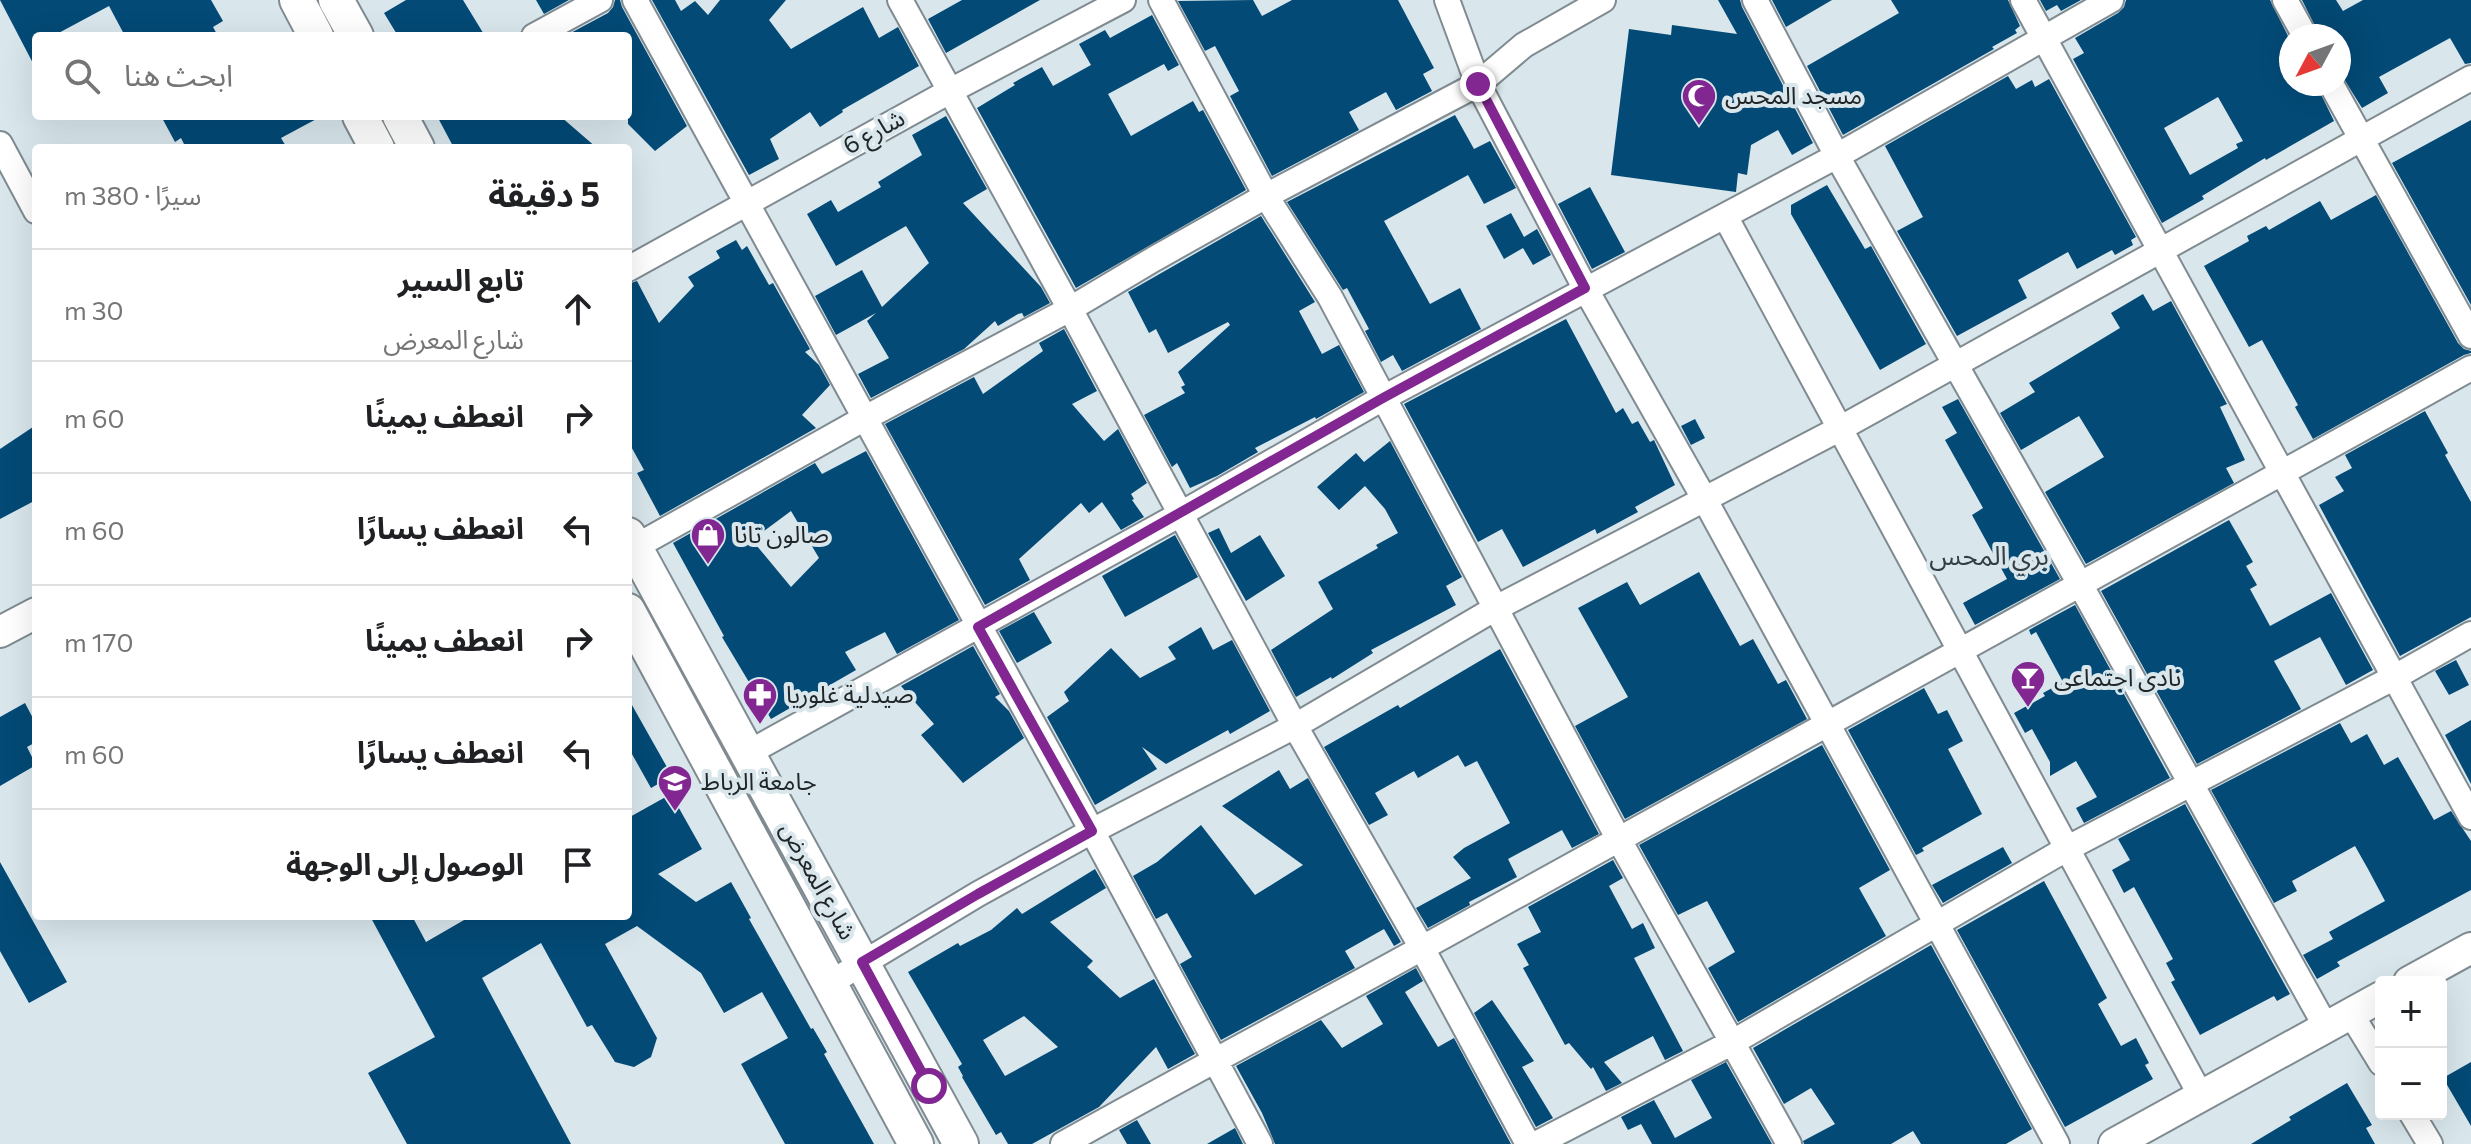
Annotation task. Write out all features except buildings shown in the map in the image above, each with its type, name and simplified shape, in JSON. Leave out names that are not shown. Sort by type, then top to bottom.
[{"type":"main road","points":[[297,0],[314,32]]},
{"type":"main road","points":[[336,0],[354,32]]},
{"type":"main road","points":[[402,120],[415,144]]},
{"type":"main road","name":"شارع المعرض","points":[[632,543],[961,1144]]},
{"type":"main road","name":"شارع المعرض","points":[[632,618],[916,1144]]},
{"type":"street","points":[[541,32],[600,0]]},
{"type":"street","points":[[635,0],[1092,831],[1260,1144]]},
{"type":"street","points":[[900,0],[1179,515],[1422,948],[1528,1144]]},
{"type":"street","name":"شارع 6","points":[[632,267],[950,91],[1123,0]]},
{"type":"street","points":[[1161,0],[1266,196],[1330,297],[1618,838],[1789,1144]]},
{"type":"street","points":[[1447,0],[1478,84],[1585,288],[1705,500],[2057,1144]]},
{"type":"street","points":[[632,540],[1070,309],[1266,196],[1478,84],[1524,45],[1603,0]]},
{"type":"street","points":[[1755,0],[1837,156],[2080,584],[2190,785],[2339,1020],[2375,1057]]},
{"type":"street","points":[[2023,0],[2471,817]]},
{"type":"street","points":[[748,753],[1179,515],[1383,398],[1837,156],[2111,0]]},
{"type":"street","points":[[2285,0],[2298,24]]},
{"type":"street","points":[[830,983],[978,894],[1295,726],[1496,608],[1841,428],[2471,78]]},
{"type":"street","points":[[2337,96],[2471,336]]},
{"type":"street","points":[[0,144],[32,204]]},
{"type":"street","points":[[1725,216],[2201,1096]]},
{"type":"street","points":[[1063,1144],[2471,368]]},
{"type":"street","points":[[0,632],[32,615]]},
{"type":"street","points":[[1536,1144],[1733,1042],[2068,848],[2471,634]]},
{"type":"street","points":[[2420,976],[2471,948]]},
{"type":"street","points":[[2114,1144],[2375,1000]]},
{"type":"street","points":[[2416,1120],[2430,1144]]},
{"type":"place","name":"مسجد المحس","points":[[1699,127]]},
{"type":"place","name":"صالون تانا","points":[[708,566]]},
{"type":"place","name":"نادى اجتماعى","points":[[2028,709]]},
{"type":"place","name":"صيدلية غلوريا","points":[[760,726]]},
{"type":"place","name":"جامعة الرباط","points":[[675,813]]},
{"type":"district","name":"بري المحس","points":[[1989,556]]},
{"type":"route","points":[[929,1086],[862,962],[1092,831],[978,627],[1383,398],[1585,288],[1478,84]]}]
